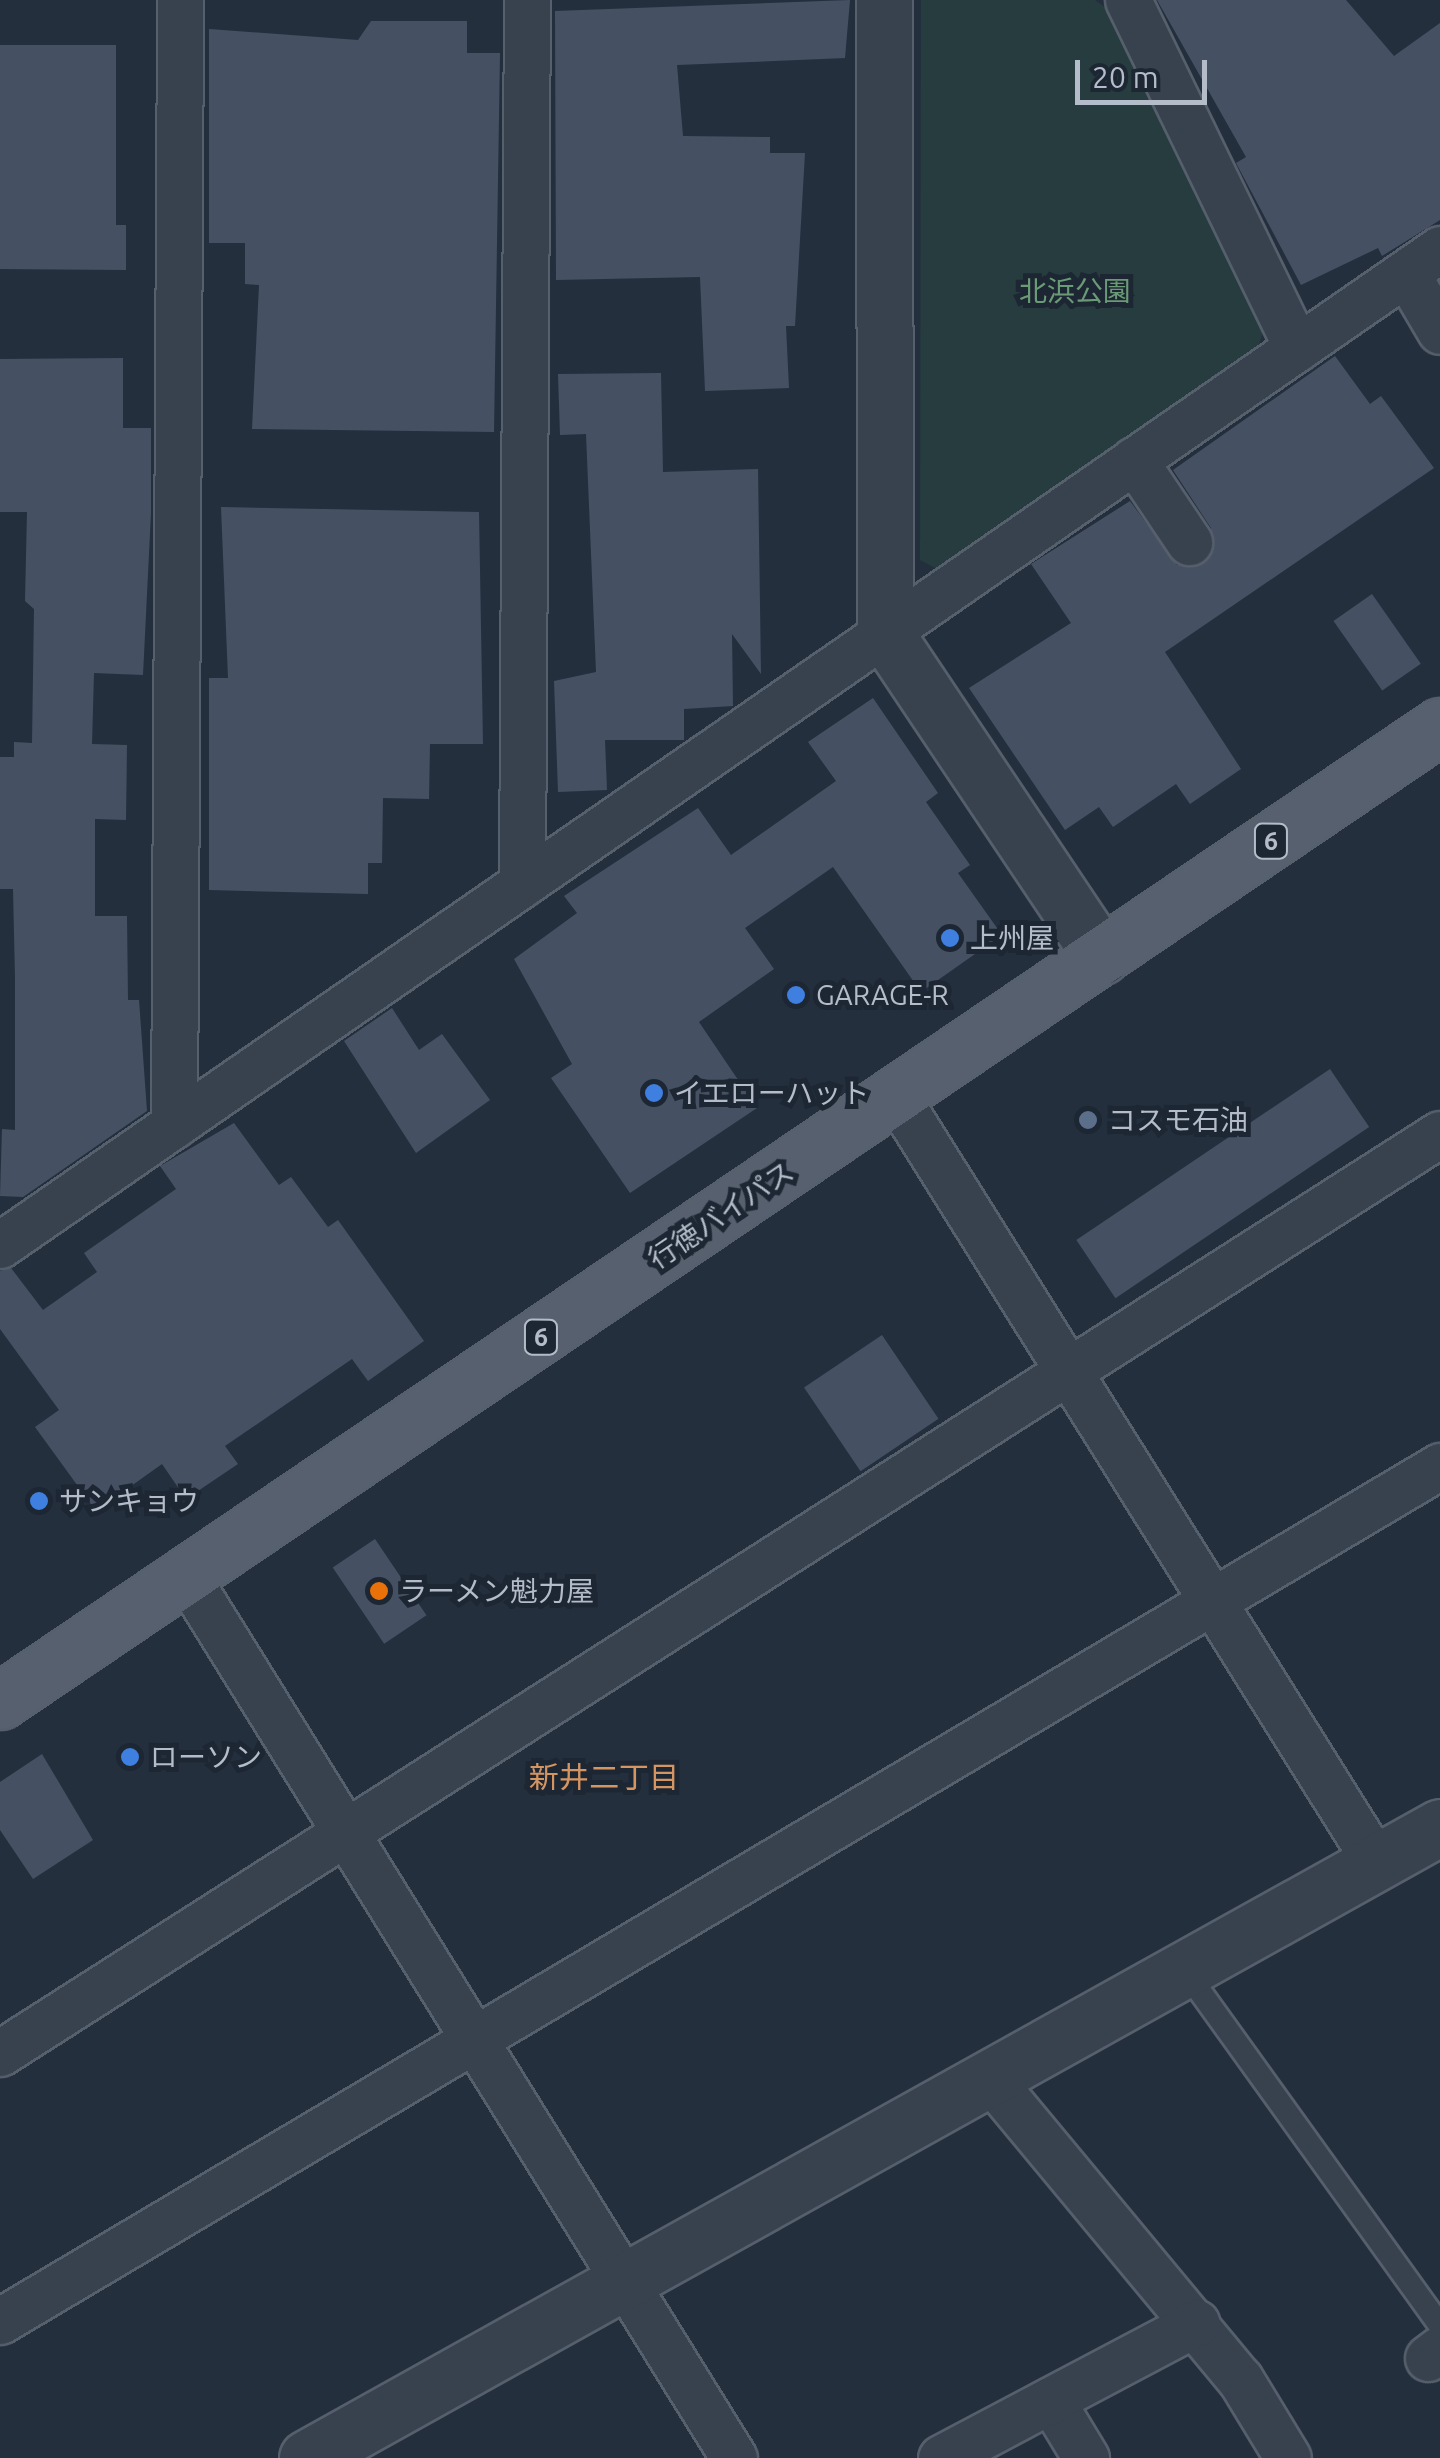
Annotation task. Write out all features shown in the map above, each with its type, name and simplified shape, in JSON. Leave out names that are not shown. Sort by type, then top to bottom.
[{"type":"main road","name":"行徳バイパス","points":[[0,1701],[1440,726]]},
{"type":"street","points":[[174,1124],[180,0]]},
{"type":"street","points":[[522,884],[527,0]]},
{"type":"street","points":[[884,0],[885,633],[1102,956]]},
{"type":"street","points":[[1128,0],[1296,348]]},
{"type":"street","points":[[0,1244],[1423,261],[1440,331]]},
{"type":"street","points":[[1134,460],[1189,542]]},
{"type":"street","points":[[896,1096],[1376,1864]]},
{"type":"street","points":[[0,2053],[346,1836],[1440,1134]]},
{"type":"street","points":[[0,2322],[1440,1466]]},
{"type":"street","points":[[186,1577],[734,2458]]},
{"type":"street","points":[[307,2458],[993,2082],[1440,1828]]},
{"type":"street","points":[[993,2082],[1196,2324],[1288,2458]]},
{"type":"street","points":[[941,2458],[1196,2324]]},
{"type":"street","points":[[1050,2400],[1086,2458]]},
{"type":"lane","points":[[1186,1972],[1436,2344]]},
{"type":"green space","name":"北浜公園","points":[[921,0],[1095,0],[1109,10],[1264,329],[1257,351],[939,570],[920,560]]},
{"type":"building","points":[[850,0],[845,58],[677,65],[683,136],[770,137],[770,153],[805,153],[795,326],[786,326],[789,388],[705,391],[700,277],[556,280],[555,11]]},
{"type":"building","points":[[1157,0],[1346,0],[1394,56],[1440,23],[1440,220],[1382,256],[1378,248],[1301,285],[1236,163],[1246,157]]},
{"type":"building","points":[[371,21],[467,21],[467,53],[500,53],[494,432],[252,429],[259,285],[245,284],[245,243],[209,243],[209,29],[358,40]]},
{"type":"building","points":[[0,45],[116,45],[116,225],[126,225],[126,270],[0,269]]},
{"type":"building","points":[[1335,356],[1370,404],[1381,396],[1434,468],[1165,652],[1241,769],[1190,804],[1176,784],[1113,827],[1099,807],[1065,830],[969,688],[1071,623],[1031,564],[1130,501],[1177,565],[1204,563],[1211,528],[1173,470]]},
{"type":"building","points":[[123,358],[123,428],[151,428],[143,675],[94,673],[92,744],[127,745],[126,820],[95,819],[95,916],[127,916],[128,1000],[139,1000],[147,1111],[23,1197],[0,1196],[2,1129],[15,1130],[15,978],[13,889],[0,889],[0,757],[14,757],[14,742],[32,743],[34,609],[25,601],[27,512],[0,512],[0,359]]},
{"type":"building","points":[[661,373],[663,472],[758,469],[761,674],[732,634],[733,706],[684,709],[684,740],[605,740],[607,790],[558,792],[554,681],[596,672],[586,434],[560,435],[558,374]]},
{"type":"building","points":[[221,507],[479,512],[483,744],[430,744],[429,799],[383,798],[382,863],[368,863],[368,894],[209,890],[209,678],[228,678]]},
{"type":"building","points":[[1372,594],[1421,664],[1382,691],[1333,621]]},
{"type":"building","points":[[873,698],[938,793],[926,802],[970,865],[958,873],[1002,935],[921,992],[833,867],[745,928],[774,969],[699,1022],[757,1108],[630,1193],[551,1078],[572,1064],[514,959],[577,913],[564,896],[698,808],[731,855],[836,781],[808,742]]},
{"type":"building","points":[[392,1008],[419,1050],[442,1034],[490,1100],[416,1153],[344,1041]]},
{"type":"building","points":[[1330,1069],[1369,1127],[1115,1298],[1076,1240]]},
{"type":"building","points":[[234,1123],[279,1185],[291,1177],[328,1227],[338,1220],[424,1341],[368,1381],[352,1359],[225,1446],[238,1464],[186,1499],[162,1464],[96,1511],[35,1427],[59,1410],[0,1329],[0,1271],[11,1268],[43,1310],[97,1272],[84,1253],[176,1189],[160,1166]]},
{"type":"building","points":[[882,1335],[938,1419],[861,1471],[804,1388]]},
{"type":"building","name":"ラーメン魁力屋","points":[[375,1539],[426,1615],[384,1644],[333,1568]]},
{"type":"building","points":[[42,1754],[93,1840],[33,1879],[0,1830],[0,1782]]},
{"type":"place","name":"上州屋","points":[[950,938]]},
{"type":"place","name":"GARAGE-R","points":[[796,995]]},
{"type":"place","name":"イエローハット","points":[[654,1093]]},
{"type":"place","name":"コスモ石油","points":[[1088,1120]]},
{"type":"place","name":"サンキョウ","points":[[39,1501]]},
{"type":"place","name":"ラーメン魁力屋","points":[[379,1591]]},
{"type":"place","name":"ローソン","points":[[130,1757]]},
{"type":"district","name":"新井二丁目","points":[[604,1777]]}]
